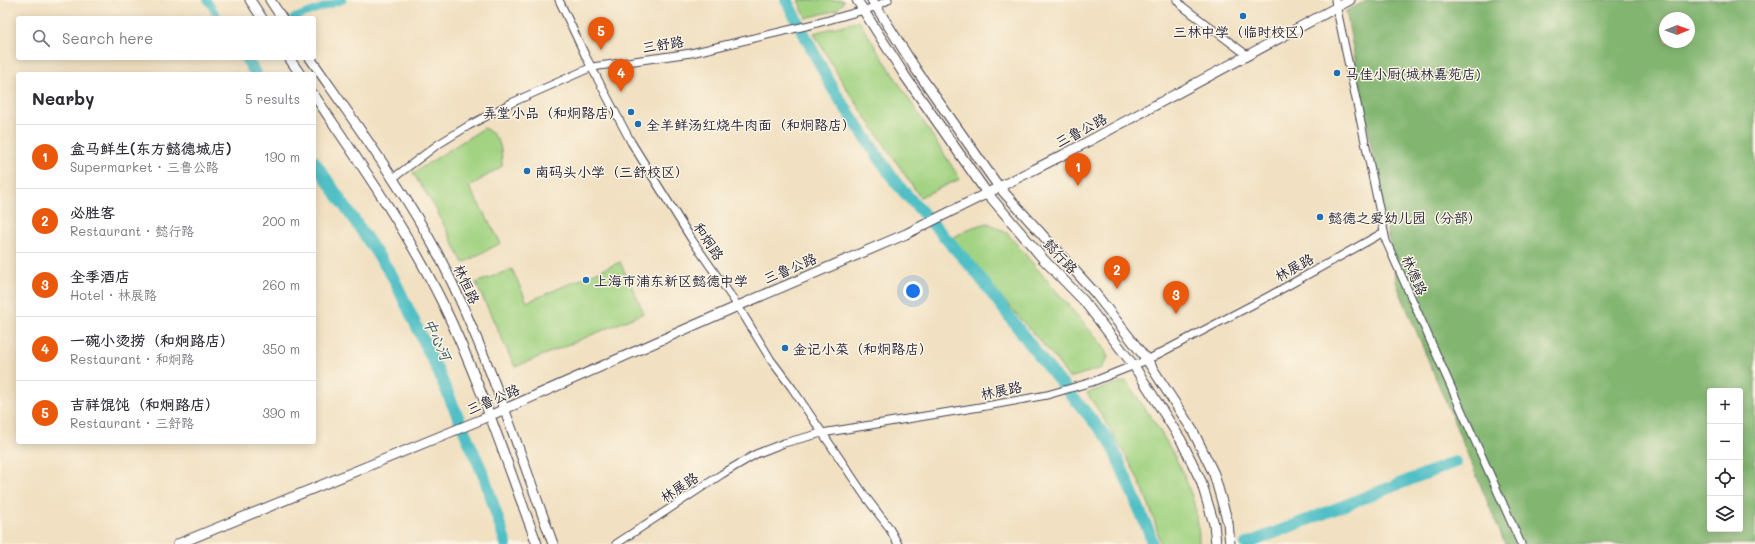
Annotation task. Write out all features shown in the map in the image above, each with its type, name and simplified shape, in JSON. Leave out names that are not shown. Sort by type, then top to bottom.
[{"type":"main road","points":[[270,0],[281,16]]},
{"type":"main road","name":"懿行路","points":[[857,0],[905,76],[987,193],[1044,260],[1084,301],[1134,366],[1181,440],[1201,480],[1214,524],[1216,544]]},
{"type":"main road","name":"三鲁公路","points":[[178,544],[490,416],[738,306],[900,237],[1159,104],[1247,56],[1336,4],[1350,0]]},
{"type":"main road","points":[[252,3],[261,16]]},
{"type":"main road","name":"懿行路","points":[[873,3],[946,112],[999,187],[1095,293],[1147,360],[1193,432],[1214,474],[1228,522],[1230,544]]},
{"type":"main road","points":[[290,60],[299,72]]},
{"type":"main road","name":"林恒路","points":[[311,60],[392,179],[439,256],[459,297],[504,410],[553,544]]},
{"type":"main road","points":[[316,98],[378,189],[423,266],[458,337],[490,416],[537,544]]},
{"type":"street","name":"和炯路","points":[[559,0],[592,67],[635,148],[692,240],[738,306],[770,360],[792,388],[888,526],[898,544]]},
{"type":"street","name":"三舒路","points":[[392,179],[437,145],[468,126],[511,103],[592,67],[686,54],[814,24],[862,10],[873,3],[888,0]]},
{"type":"street","points":[[1177,0],[1182,6],[1247,56]]},
{"type":"street","name":"林德路","points":[[1336,4],[1386,241],[1521,544]]},
{"type":"street","name":"林展路","points":[[616,544],[722,474],[756,454],[784,443],[822,433],[1046,395],[1092,382],[1147,360],[1271,295],[1384,232]]},
{"type":"green space","points":[[798,0],[843,0],[843,3],[837,10],[806,18]]},
{"type":"green space","points":[[1368,0],[1755,0],[1755,544],[1505,544],[1397,285],[1346,11]]},
{"type":"green space","points":[[859,21],[960,179],[920,197],[844,85],[814,33]]},
{"type":"green space","points":[[484,128],[490,131],[497,139],[501,148],[502,166],[469,187],[501,243],[463,263],[436,209],[413,173]]},
{"type":"green space","points":[[988,223],[1007,233],[1103,346],[1108,358],[1102,368],[1069,378],[1055,358],[950,239],[973,227]]},
{"type":"green space","points":[[620,262],[644,313],[515,367],[476,283],[512,269],[527,302]]},
{"type":"green space","points":[[1126,381],[1164,437],[1185,478],[1193,499],[1198,521],[1199,544],[1161,544],[1148,502],[1131,464],[1087,393]]},
{"type":"waterway","name":"中心河","points":[[207,0],[218,16]]},
{"type":"waterway","points":[[299,16],[343,0]]},
{"type":"waterway","points":[[786,0],[834,91],[896,183],[975,271],[1045,364],[1110,441],[1149,532],[1152,544]]},
{"type":"waterway","name":"中心河","points":[[247,60],[255,72]]},
{"type":"waterway","name":"中心河","points":[[316,164],[393,277],[437,369],[484,476],[506,544]]},
{"type":"waterway","points":[[1246,544],[1455,462]]},
{"type":"place","name":"三林中学（临时校区）","points":[[1243,16]]},
{"type":"place","name":"吉祥馄饨（和炯路店）","points":[[601,50]]},
{"type":"place","name":"马佳小厨(城林嘉苑店)","points":[[1337,73]]},
{"type":"place","name":"一碗小烫捞（和炯路店）","points":[[621,92]]},
{"type":"place","name":"弄堂小品（和炯路店）","points":[[631,112]]},
{"type":"place","name":"全羊鲜汤红烧牛肉面（和炯路店）","points":[[638,124]]},
{"type":"place","name":"南码头小学（三舒校区）","points":[[527,171]]},
{"type":"place","name":"盒马鲜生(东方懿德城店)","points":[[1078,186]]},
{"type":"place","name":"懿德之爱幼儿园（分部）","points":[[1320,217]]},
{"type":"place","name":"上海市浦东新区懿德中学","points":[[586,280]]},
{"type":"place","name":"必胜客","points":[[1117,289]]},
{"type":"place","name":"全季酒店","points":[[1176,314]]},
{"type":"place","name":"金记小菜（和炯路店）","points":[[785,348]]}]
